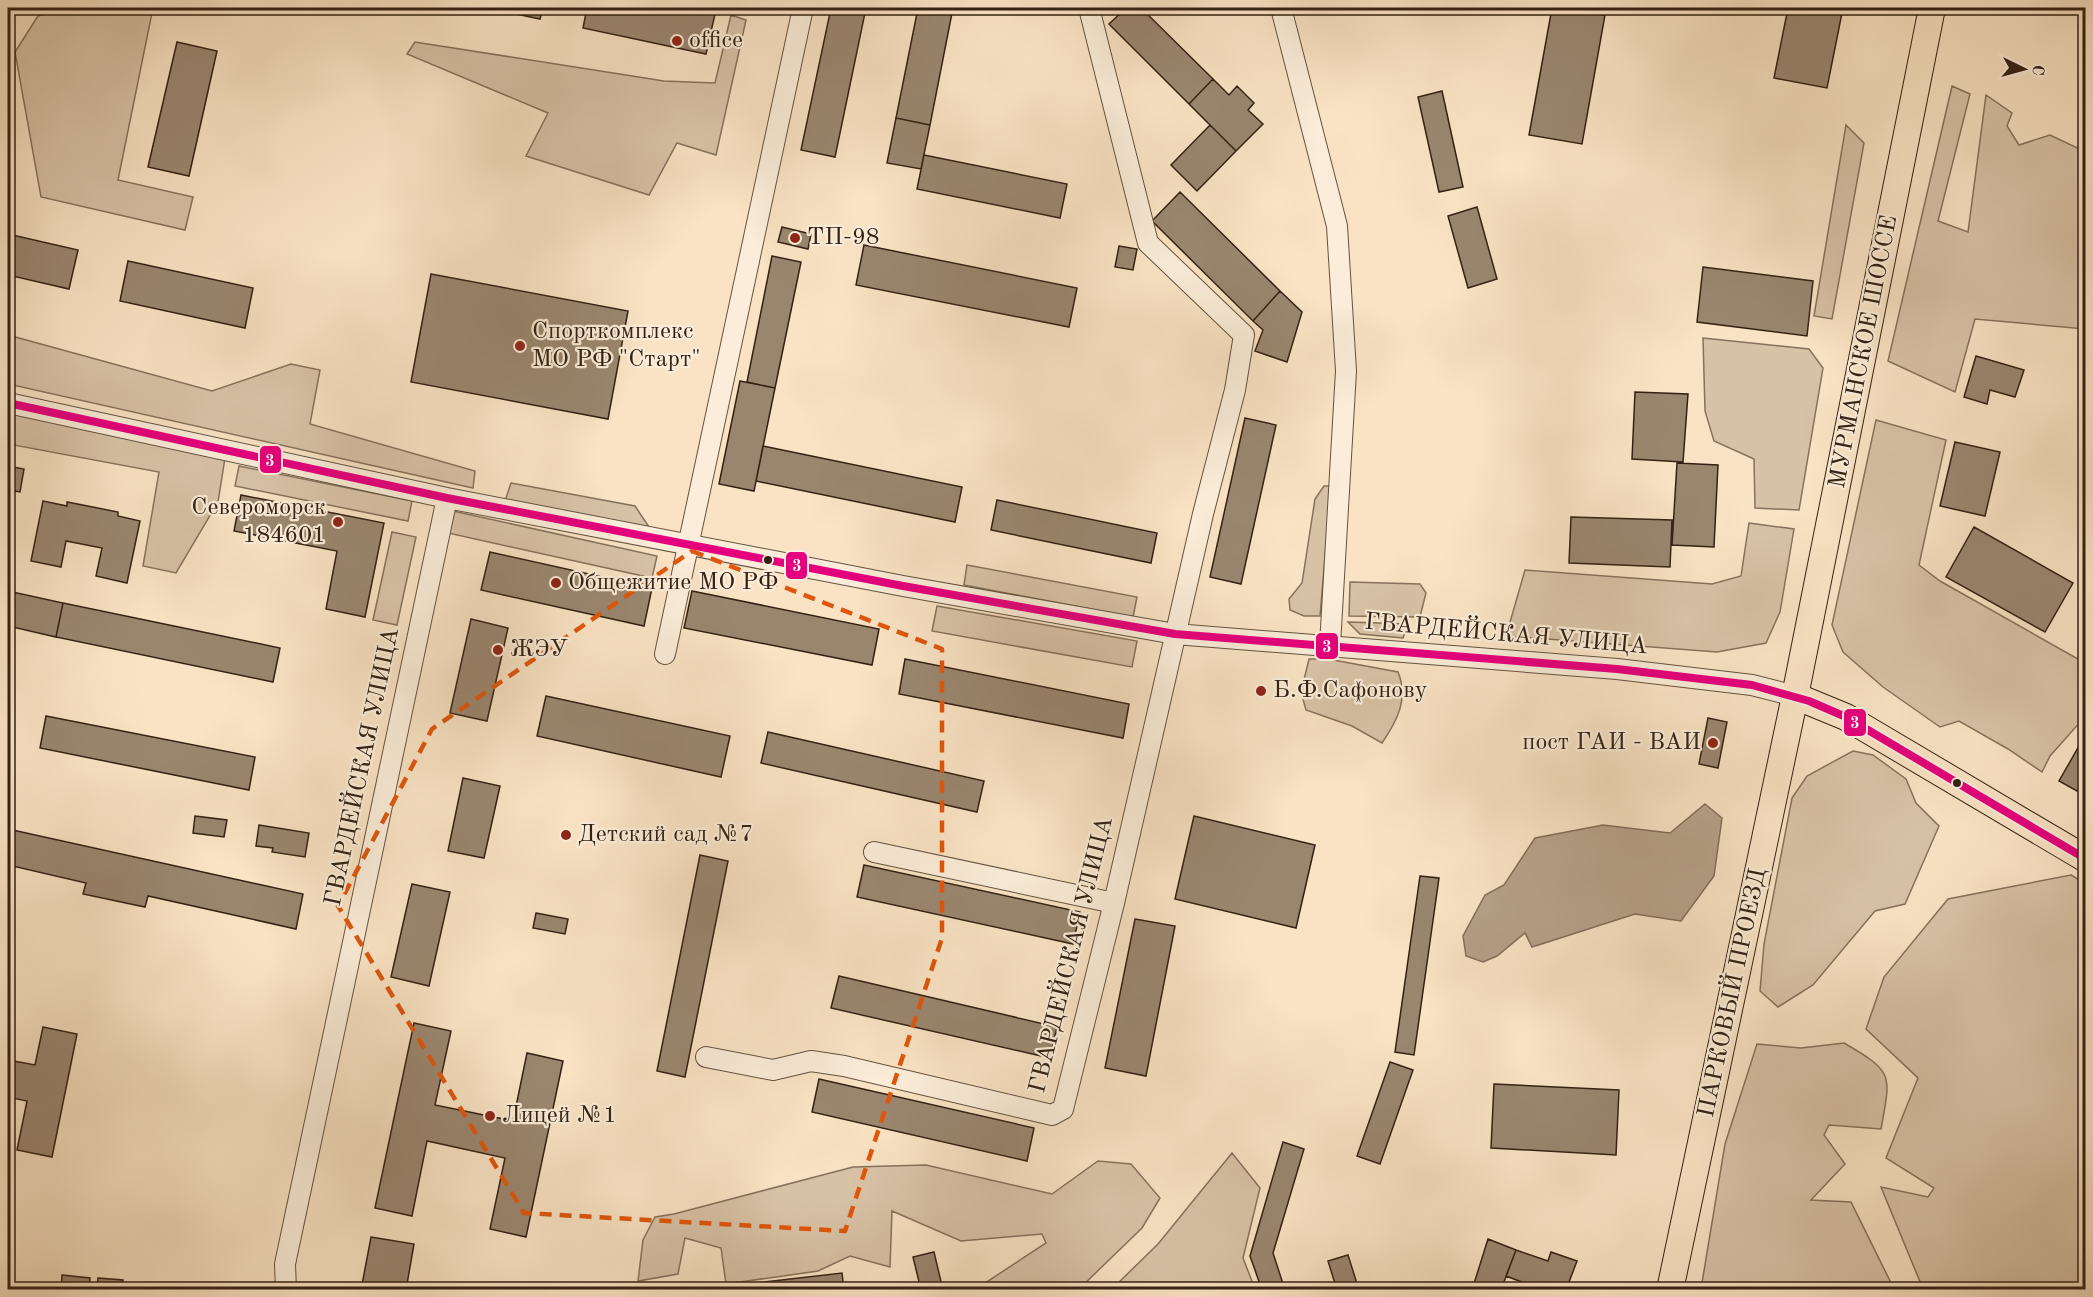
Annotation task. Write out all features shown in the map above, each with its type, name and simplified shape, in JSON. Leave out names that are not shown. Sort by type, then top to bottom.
[{"type":"main road","name":"МУРМАНСКОЕ ШОССЕ","points":[[1795,696],[1932,8]]},
{"type":"main road","points":[[1795,696],[1846,717],[2085,859]]},
{"type":"main road","name":"ПАРКОВЫЙ ПРОЕЗД","points":[[1670,1290],[1795,696]]},
{"type":"street","points":[[665,654],[803,8]]},
{"type":"street","name":"ГВАРДЕЙСКАЯ УЛИЦА","points":[[706,1057],[773,1070],[811,1061],[844,1066],[1052,1115],[1063,1109],[1114,903],[1175,634],[1236,390],[1244,335],[1148,243],[1089,8]]},
{"type":"street","points":[[1281,8],[1336,226],[1346,370],[1330,645]]},
{"type":"street","points":[[8,403],[447,498]]},
{"type":"street","name":"ГВАРДЕЙСКАЯ УЛИЦА","points":[[286,1290],[285,1264],[447,498],[1175,634],[1617,669],[1752,685],[1795,696]]},
{"type":"street","points":[[874,852],[1114,903]]},
{"type":"highlighted area","points":[[692,551],[942,649],[942,938],[845,1231],[524,1213],[338,906],[432,729]]},
{"type":"shaded area","points":[[65,8],[153,8],[118,180],[193,197],[185,230],[41,197],[15,52],[38,16]]},
{"type":"shaded area","points":[[731,15],[746,20],[716,155],[677,143],[649,195],[526,156],[548,113],[407,54],[415,42],[664,81],[715,83]]},
{"type":"shaded area","points":[[1952,86],[1970,94],[1938,221],[1968,232],[1986,95],[2012,113],[2007,126],[2019,145],[2050,135],[2086,152],[2085,329],[1975,319],[1955,392],[1888,361]]},
{"type":"shaded area","points":[[1846,125],[1864,143],[1832,319],[1814,316]]},
{"type":"shaded area","points":[[8,335],[212,391],[291,364],[320,370],[310,424],[475,471],[473,488],[8,384]]},
{"type":"shaded area","points":[[1703,338],[1809,349],[1823,368],[1799,510],[1755,508],[1754,459],[1714,441],[1705,411]]},
{"type":"shaded area","points":[[8,412],[225,458],[218,502],[176,573],[143,566],[159,472],[8,444]]},
{"type":"shaded area","points":[[1876,420],[1946,440],[1919,565],[1940,581],[2085,663],[2085,721],[2082,720],[2050,756],[2042,772],[1959,721],[1940,727],[1883,687],[1843,652],[1832,625]]},
{"type":"shaded area","points":[[239,466],[412,501],[408,521],[235,486]]},
{"type":"shaded area","points":[[511,483],[635,506],[651,530],[505,501]]},
{"type":"shaded area","points":[[1324,486],[1331,486],[1320,616],[1304,616],[1290,610],[1289,599],[1302,583],[1315,499]]},
{"type":"shaded area","points":[[453,511],[657,556],[652,578],[448,533]]},
{"type":"shaded area","points":[[1749,523],[1794,529],[1780,612],[1766,643],[1717,652],[1506,636],[1525,570],[1712,584],[1741,576]]},
{"type":"shaded area","points":[[392,532],[416,537],[397,625],[373,620]]},
{"type":"shaded area","points":[[967,565],[1137,597],[1133,617],[964,585]]},
{"type":"shaded area","points":[[1350,582],[1420,584],[1426,593],[1420,617],[1349,616]]},
{"type":"shaded area","points":[[937,606],[1137,641],[1132,667],[932,631]]},
{"type":"shaded area","points":[[1348,622],[1408,624],[1403,638],[1360,634]]},
{"type":"shaded area","points":[[1309,659],[1328,659],[1398,672],[1402,701],[1397,718],[1382,743],[1352,726],[1306,710],[1301,692]]},
{"type":"shaded area","points":[[1853,751],[1873,755],[1906,779],[1916,803],[1939,826],[1905,904],[1875,911],[1813,985],[1778,1007],[1760,991],[1764,944],[1792,798],[1807,776]]},
{"type":"shaded area","points":[[1705,804],[1722,818],[1714,876],[1681,921],[1635,914],[1532,947],[1525,933],[1497,956],[1483,962],[1466,956],[1463,936],[1485,895],[1504,885],[1535,838],[1603,825],[1670,833]]},
{"type":"shaded area","points":[[2071,875],[2086,884],[2085,1289],[1923,1289],[1881,1187],[1928,1197],[1934,1188],[1886,1158],[1918,1078],[1866,1029],[1884,977],[1948,899]]},
{"type":"shaded area","points":[[1844,1043],[1872,1061],[1885,1076],[1887,1085],[1881,1129],[1829,1125],[1824,1135],[1845,1164],[1811,1200],[1851,1202],[1894,1289],[1701,1289],[1725,1144],[1757,1044],[1801,1048]]},
{"type":"shaded area","points":[[1232,1153],[1260,1188],[1243,1258],[1255,1289],[1112,1289],[1158,1244]]},
{"type":"shaded area","points":[[1098,1161],[1131,1164],[1160,1198],[1142,1228],[1079,1289],[976,1289],[1046,1243],[1042,1234],[961,1241],[892,1211],[890,1267],[850,1256],[818,1271],[726,1284],[721,1248],[685,1238],[678,1274],[638,1281],[643,1240],[655,1217],[853,1167],[926,1165],[1052,1194]]},
{"type":"building","points":[[488,8],[543,8],[540,19]]},
{"type":"building","name":"office","points":[[587,8],[683,8],[715,14],[706,54],[583,28]]},
{"type":"building","points":[[831,8],[866,8],[835,157],[801,150]]},
{"type":"building","points":[[918,8],[953,8],[930,125],[896,118]]},
{"type":"building","points":[[1126,8],[1141,8],[1213,79],[1189,104],[1109,24]]},
{"type":"building","points":[[1552,8],[1605,15],[1582,144],[1529,135]]},
{"type":"building","points":[[1788,8],[1843,8],[1827,88],[1774,78]]},
{"type":"building","points":[[177,42],[217,51],[189,176],[148,167]]},
{"type":"building","points":[[1213,79],[1229,95],[1237,86],[1254,103],[1248,110],[1263,124],[1236,151],[1189,104]]},
{"type":"building","points":[[1442,91],[1463,187],[1439,192],[1418,97]]},
{"type":"building","points":[[896,118],[930,125],[921,169],[887,163]]},
{"type":"building","points":[[1210,125],[1236,151],[1197,191],[1171,165]]},
{"type":"building","points":[[924,155],[1067,184],[1060,218],[917,189]]},
{"type":"building","points":[[1180,192],[1280,291],[1253,321],[1152,221]]},
{"type":"building","points":[[1477,207],[1497,279],[1468,288],[1448,216]]},
{"type":"building","name":"ТП-98","points":[[782,227],[811,234],[808,249],[778,242]]},
{"type":"building","points":[[8,234],[78,250],[69,289],[8,275]]},
{"type":"building","points":[[864,245],[1077,288],[1069,327],[856,285]]},
{"type":"building","points":[[1119,246],[1137,249],[1133,270],[1115,267]]},
{"type":"building","points":[[772,256],[801,262],[775,388],[747,382]]},
{"type":"building","points":[[128,261],[253,288],[245,328],[120,301]]},
{"type":"building","points":[[1703,267],[1813,281],[1807,336],[1697,322]]},
{"type":"building","name":"Спорткомплекс МО РФ \"Старт\"","points":[[431,274],[628,311],[608,419],[411,382]]},
{"type":"building","points":[[1280,291],[1302,312],[1287,362],[1255,351],[1263,330],[1253,321]]},
{"type":"building","points":[[1976,356],[2024,370],[2015,397],[1990,390],[1987,404],[1964,397]]},
{"type":"building","points":[[740,381],[775,388],[754,491],[719,484]]},
{"type":"building","points":[[1635,392],[1688,394],[1683,462],[1632,459]]},
{"type":"building","points":[[1245,418],[1276,425],[1241,584],[1210,577]]},
{"type":"building","points":[[1955,442],[2000,452],[1985,516],[1940,506]]},
{"type":"building","points":[[763,446],[962,487],[955,522],[756,481]]},
{"type":"building","points":[[1677,463],[1718,465],[1714,547],[1672,545]]},
{"type":"building","points":[[8,466],[24,469],[20,492],[8,490]]},
{"type":"building","points":[[241,495],[384,523],[365,617],[326,609],[337,551],[234,531]]},
{"type":"building","points":[[997,500],[1157,533],[1151,563],[991,530]]},
{"type":"building","points":[[43,501],[67,506],[67,502],[118,512],[118,516],[140,521],[127,583],[96,576],[102,548],[66,541],[61,567],[31,561]]},
{"type":"building","points":[[1571,517],[1672,520],[1670,567],[1569,563]]},
{"type":"building","points":[[1974,527],[2073,583],[2045,632],[1946,577]]},
{"type":"building","points":[[490,552],[652,588],[644,626],[481,590]]},
{"type":"building","points":[[8,591],[63,603],[56,637],[8,626]]},
{"type":"building","points":[[692,591],[879,629],[872,665],[684,628]]},
{"type":"building","points":[[63,603],[280,648],[273,682],[56,637]]},
{"type":"building","points":[[471,619],[508,628],[487,721],[450,713]]},
{"type":"building","points":[[905,659],[1129,704],[1123,738],[899,694]]},
{"type":"building","points":[[546,696],[730,736],[721,777],[537,736]]},
{"type":"building","points":[[46,716],[255,757],[249,790],[40,748]]},
{"type":"building","name":"пост ГАИ - ВАИ","points":[[1708,718],[1727,722],[1718,768],[1699,764]]},
{"type":"building","points":[[768,732],[984,781],[977,812],[761,763]]},
{"type":"building","points":[[2083,739],[2086,740],[2086,796],[2059,781]]},
{"type":"building","points":[[463,778],[500,786],[484,858],[448,851]]},
{"type":"building","points":[[195,816],[227,820],[224,837],[193,833]]},
{"type":"building","points":[[1194,816],[1315,845],[1296,928],[1175,899]]},
{"type":"building","points":[[259,825],[309,833],[305,857],[272,852],[273,848],[256,846]]},
{"type":"building","points":[[8,829],[303,894],[296,929],[148,896],[145,907],[83,894],[86,883],[8,865]]},
{"type":"building","points":[[700,855],[728,861],[685,1077],[657,1071]]},
{"type":"building","points":[[864,865],[1080,912],[1073,944],[857,897]]},
{"type":"building","points":[[1420,876],[1439,878],[1414,1055],[1395,1052]]},
{"type":"building","points":[[412,884],[450,892],[429,986],[391,977]]},
{"type":"building","points":[[536,913],[568,919],[565,934],[533,928]]},
{"type":"building","points":[[1135,919],[1175,926],[1146,1076],[1105,1068]]},
{"type":"building","points":[[839,976],[1057,1027],[1050,1058],[831,1008]]},
{"type":"building","points":[[414,1023],[451,1031],[435,1105],[513,1121],[527,1053],[563,1061],[526,1237],[490,1229],[505,1158],[427,1141],[412,1216],[375,1208]]},
{"type":"building","points":[[43,1027],[77,1034],[52,1157],[17,1150],[27,1101],[8,1097],[8,1060],[35,1065]]},
{"type":"building","points":[[1390,1062],[1413,1070],[1380,1164],[1357,1156]]},
{"type":"building","points":[[819,1079],[1034,1128],[1027,1161],[812,1112]]},
{"type":"building","points":[[1494,1084],[1619,1090],[1616,1155],[1491,1148]]},
{"type":"building","points":[[1283,1142],[1304,1149],[1273,1253],[1285,1290],[1262,1290],[1250,1256]]},
{"type":"building","points":[[371,1237],[414,1244],[406,1290],[361,1290]]},
{"type":"building","points":[[1488,1239],[1516,1250],[1501,1290],[1472,1290]]},
{"type":"building","points":[[1516,1250],[1548,1261],[1551,1252],[1577,1261],[1566,1290],[1534,1290],[1535,1287],[1506,1276]]},
{"type":"building","points":[[934,1252],[943,1290],[921,1290],[913,1257]]},
{"type":"building","points":[[1348,1255],[1359,1290],[1337,1290],[1328,1261]]},
{"type":"building","points":[[842,1273],[844,1290],[721,1290],[720,1287]]},
{"type":"building","points":[[62,1275],[90,1278],[89,1290],[61,1290]]},
{"type":"building","points":[[98,1278],[123,1280],[122,1290],[97,1290]]},
{"type":"building","points":[[682,1284],[683,1290],[635,1290]]},
{"type":"transit line","name":"3","points":[[8,403],[447,498],[903,586],[1175,634],[1617,669],[1752,685],[1809,701],[1846,717],[2086,859]]},
{"type":"place","name":"office","points":[[677,41]]},
{"type":"place","name":"ТП-98","points":[[795,238]]},
{"type":"place","name":"Спорткомплекс МО РФ \"Старт\"","points":[[520,346]]},
{"type":"place","name":"Североморск 184601","points":[[338,522]]},
{"type":"place","name":"Общежитие МО РФ","points":[[556,583]]},
{"type":"place","name":"ЖЭУ","points":[[498,650]]},
{"type":"place","name":"Б.Ф.Сафонову","points":[[1261,691]]},
{"type":"place","name":"пост ГАИ - ВАИ","points":[[1713,743]]},
{"type":"place","name":"Детский сад №7","points":[[566,835]]},
{"type":"place","name":"Лицей №1","points":[[490,1116]]}]
